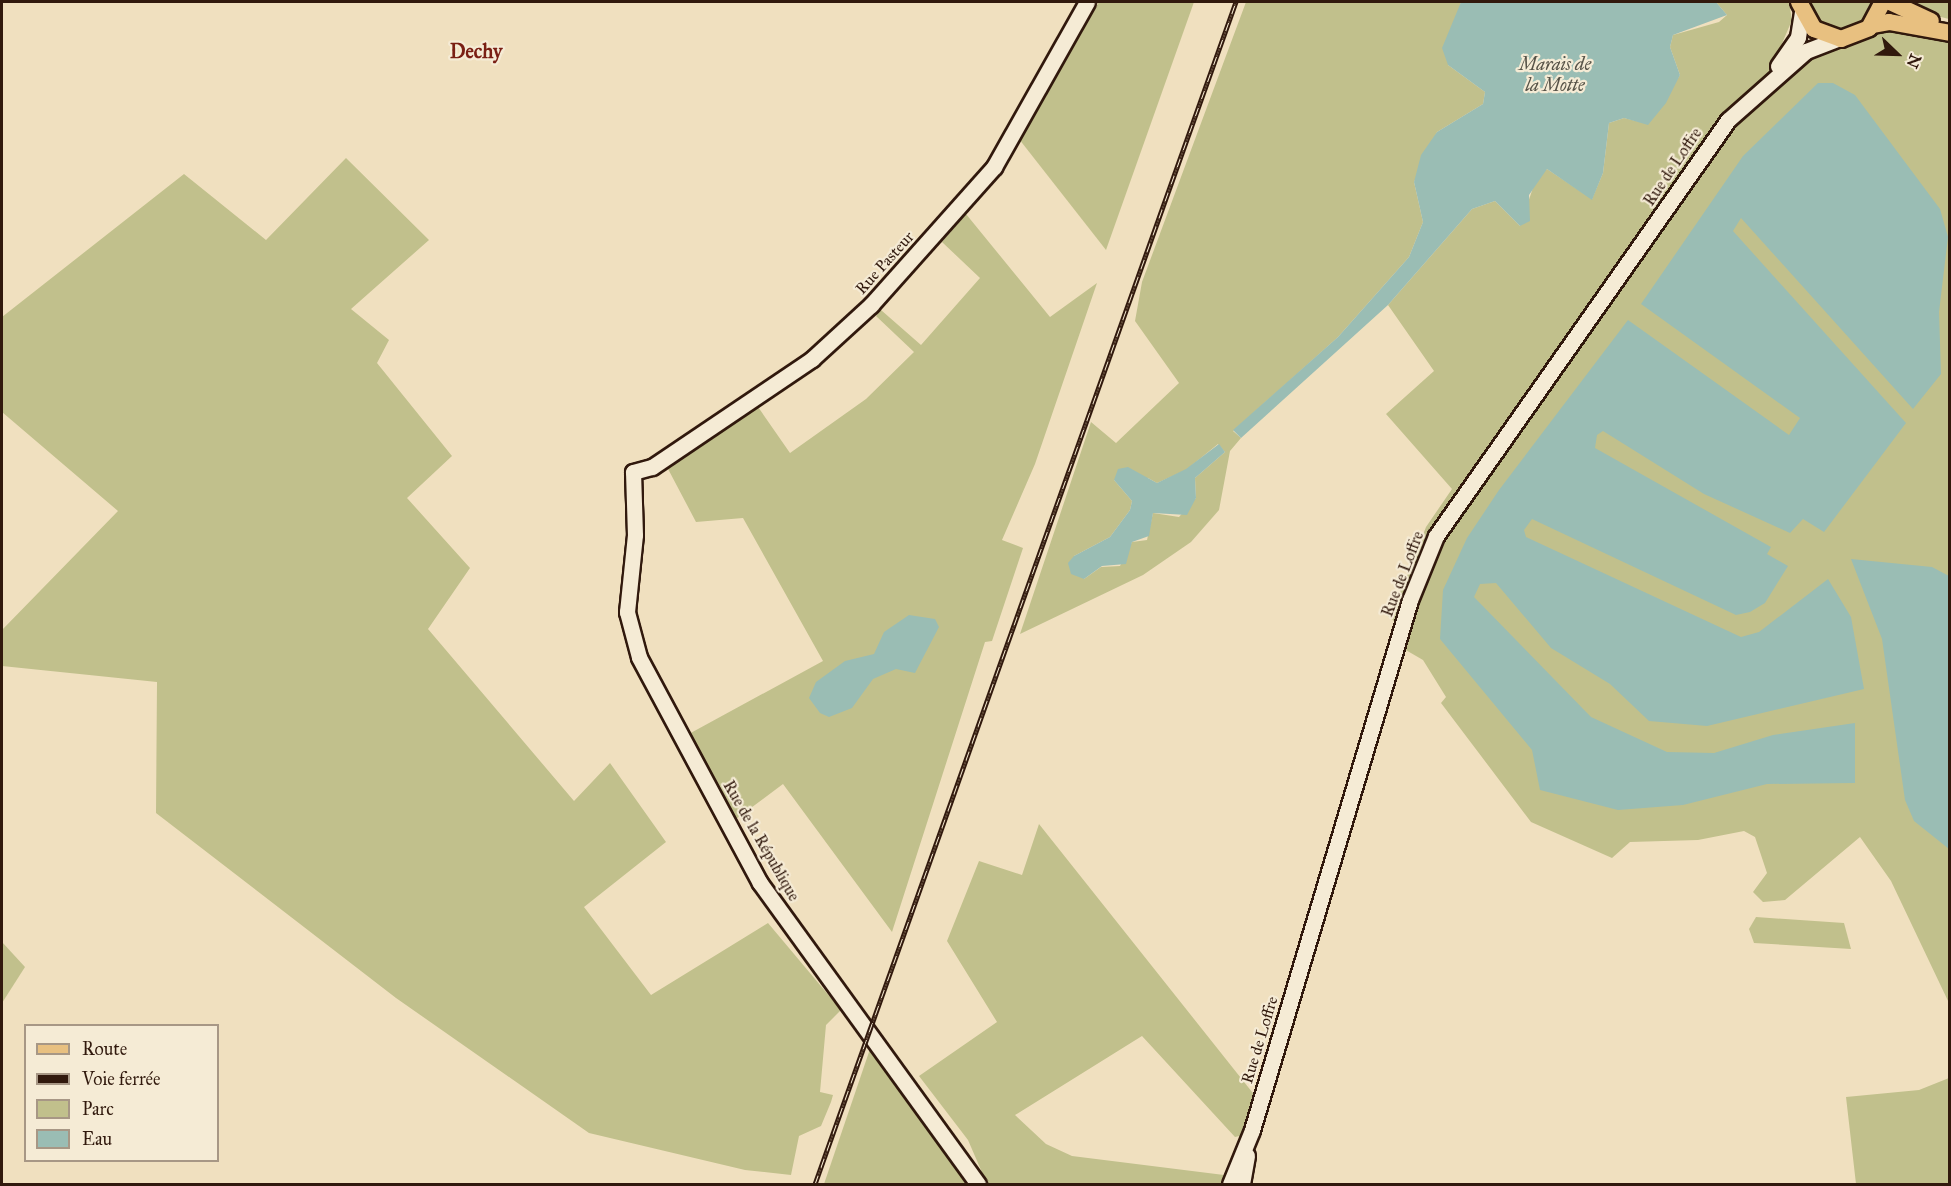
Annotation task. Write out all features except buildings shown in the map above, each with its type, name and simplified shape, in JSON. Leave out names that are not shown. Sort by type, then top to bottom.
[{"type":"main road","points":[[1800,7],[1818,32],[1838,39],[1857,35],[1872,25],[1883,2]]},
{"type":"main road","points":[[1890,2],[1950,26]]},
{"type":"main road","points":[[1872,25],[1950,33]]},
{"type":"street","name":"Rue Pasteur","points":[[633,472],[652,467],[812,359],[876,300],[994,167],[1087,2]]},
{"type":"street","name":"Rue de Loffre","points":[[1230,1185],[1252,1130],[1427,554],[1478,470],[1709,144],[1766,82],[1796,41],[1800,7]]},
{"type":"street","name":"Rue de Loffre","points":[[1766,82],[1806,51],[1838,39]]},
{"type":"street","name":"Rue de la République","points":[[633,472],[635,535],[627,612],[639,657],[760,883],[978,1185]]},
{"type":"street","name":"Rue de Loffre","points":[[1242,1185],[1252,1130]]},
{"type":"green space","points":[[1099,2],[1194,2],[1106,250],[1019,139]]},
{"type":"green space","points":[[1246,2],[1461,2],[1448,65],[1485,92],[1483,104],[1437,132],[1414,182],[1423,222],[1409,257],[1338,337],[1233,431],[1241,438],[1230,451],[1219,510],[1191,542],[1143,575],[1020,634],[1091,422],[1116,443],[1179,383],[1135,321],[1142,282]],"holes":[[[1218,444],[1225,452],[1195,478],[1196,498],[1179,517],[1153,513],[1147,540],[1132,542],[1120,566],[1101,567],[1084,579],[1074,556],[1110,537],[1130,510],[1132,501],[1114,480],[1148,478],[1157,483],[1186,470]]]},
{"type":"green space","points":[[1716,2],[1789,2],[1792,20],[1778,53],[1832,49],[1882,31],[1949,39],[1949,1003],[1891,881],[1860,837],[1785,900],[1763,902],[1753,892],[1767,873],[1755,837],[1744,831],[1698,840],[1630,842],[1612,858],[1531,822],[1441,703],[1446,697],[1423,660],[1404,649],[1409,633],[1385,614],[1402,588],[1426,527],[1452,489],[1386,414],[1434,371],[1388,305],[1472,209],[1495,201],[1520,226],[1537,176],[1547,169],[1592,199],[1603,173],[1609,123],[1624,118],[1648,124],[1680,75],[1670,47],[1673,35],[1719,22],[1727,15]]},
{"type":"green space","points":[[1807,2],[1876,2],[1869,18],[1846,32],[1821,25]]},
{"type":"green space","points":[[1912,2],[1949,2],[1949,19],[1925,13]]},
{"type":"green space","points":[[346,158],[429,240],[351,309],[389,340],[377,363],[452,456],[407,498],[470,568],[428,629],[574,801],[610,763],[666,842],[584,907],[651,995],[768,923],[841,1010],[826,1025],[820,1092],[833,1095],[831,1102],[821,1126],[799,1136],[791,1175],[745,1170],[589,1133],[396,998],[156,813],[157,682],[2,666],[2,630],[118,511],[2,412],[2,317],[184,174],[266,240]]},
{"type":"green space","points":[[966,214],[1050,317],[1097,283],[1035,464],[1002,540],[1023,548],[992,641],[985,642],[892,932],[783,784],[736,819],[687,735],[823,661],[743,518],[696,522],[667,467],[756,404],[790,453],[866,399],[914,352],[876,316],[881,310],[921,345],[980,278],[942,242]]},
{"type":"green space","points":[[1039,824],[1256,1097],[1244,1135],[1235,1137],[1142,1036],[1015,1115],[1046,1144],[1072,1156],[1224,1175],[1222,1184],[987,1184],[968,1140],[919,1076],[997,1022],[947,941],[979,861],[1022,875]]},
{"type":"green space","points":[[1756,917],[1844,923],[1851,949],[1754,943],[1749,929]]},
{"type":"green space","points":[[2,942],[25,967],[2,1003]]},
{"type":"green space","points":[[870,1049],[952,1158],[967,1184],[824,1184]]},
{"type":"green space","points":[[1949,1078],[1949,1184],[1856,1184],[1846,1097],[1919,1090]]},
{"type":"water","name":"Marais de la Motte","points":[[1461,2],[1716,2],[1727,15],[1673,35],[1670,47],[1680,75],[1666,103],[1648,125],[1624,118],[1609,123],[1603,173],[1592,200],[1547,169],[1529,195],[1530,221],[1520,226],[1495,201],[1472,209],[1388,305],[1241,438],[1233,430],[1338,337],[1409,257],[1423,222],[1414,182],[1421,155],[1437,132],[1483,104],[1485,92],[1448,65],[1442,48]]},
{"type":"water","points":[[1818,83],[1833,83],[1855,95],[1940,209],[1948,237],[1939,312],[1941,374],[1913,409],[1741,218],[1733,231],[1906,423],[1824,532],[1803,519],[1790,533],[1704,494],[1603,431],[1597,435],[1595,448],[1771,547],[1767,554],[1788,566],[1765,603],[1750,612],[1736,615],[1532,519],[1524,530],[1526,537],[1741,637],[1759,632],[1828,579],[1851,617],[1864,689],[1707,726],[1649,721],[1610,684],[1551,648],[1496,583],[1480,584],[1474,597],[1591,717],[1667,752],[1714,753],[1773,735],[1855,723],[1855,783],[1767,784],[1683,805],[1618,810],[1540,790],[1532,750],[1440,639],[1443,590],[1467,538],[1499,490],[1628,320],[1789,435],[1800,418],[1641,304],[1743,156]]},
{"type":"water","points":[[1219,444],[1225,452],[1195,478],[1196,498],[1187,515],[1153,513],[1149,536],[1132,542],[1126,564],[1102,566],[1084,579],[1071,574],[1068,563],[1074,556],[1110,537],[1130,510],[1132,501],[1114,480],[1118,469],[1128,467],[1157,483],[1186,469]]},
{"type":"water","points":[[1851,559],[1932,567],[1949,576],[1949,849],[1914,821],[1905,800],[1882,639]]},
{"type":"water","points":[[909,615],[935,619],[939,627],[915,673],[896,669],[873,679],[852,708],[829,717],[820,713],[809,698],[816,682],[845,661],[874,654],[884,632]]},
{"type":"railway","points":[[815,1184],[1236,2]]},
{"type":"district","name":"Dechy","points":[[476,51]]}]
